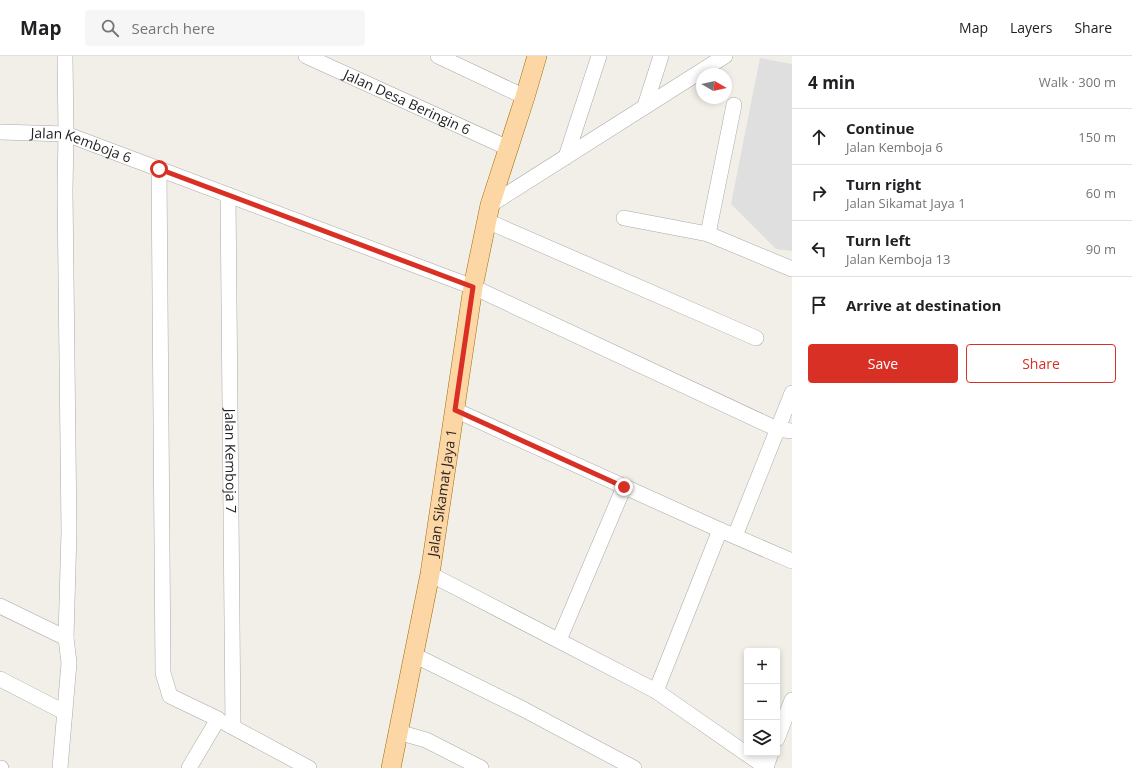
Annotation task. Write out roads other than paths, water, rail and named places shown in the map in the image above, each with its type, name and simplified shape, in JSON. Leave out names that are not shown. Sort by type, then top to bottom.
[{"type":"main road","name":"Jalan Sikamat Jaya 1","points":[[391,768],[430,574],[473,287],[488,213],[537,56]]},
{"type":"street","points":[[60,768],[69,663],[66,638],[69,531],[64,191],[66,134],[65,56]]},
{"type":"street","name":"Jalan Desa Beringin 6","points":[[306,56],[338,63],[508,148]]},
{"type":"street","points":[[438,56],[525,97]]},
{"type":"street","points":[[566,157],[599,56]]},
{"type":"street","points":[[646,106],[661,56]]},
{"type":"street","points":[[718,59],[566,157],[488,213],[756,338]]},
{"type":"street","points":[[708,234],[734,105]]},
{"type":"street","name":"Jalan Kemboja 6","points":[[0,132],[66,134],[473,287],[777,429],[792,431]]},
{"type":"street","points":[[159,169],[163,673],[170,696],[218,719],[309,768]]},
{"type":"street","name":"Jalan Kemboja 7","points":[[228,195],[233,727]]},
{"type":"street","points":[[624,218],[708,234],[792,269]]},
{"type":"street","points":[[734,536],[792,393]]},
{"type":"street","points":[[455,410],[792,561]]},
{"type":"street","points":[[559,640],[624,487]]},
{"type":"street","points":[[656,691],[720,530]]},
{"type":"street","points":[[430,574],[656,691],[766,768],[770,756]]},
{"type":"street","points":[[0,606],[66,638]]},
{"type":"street","points":[[414,655],[523,709],[634,768]]},
{"type":"street","points":[[0,679],[64,712]]},
{"type":"street","points":[[780,730],[792,700]]},
{"type":"street","points":[[189,768],[218,719]]},
{"type":"street","points":[[398,732],[426,740],[481,768]]}]
